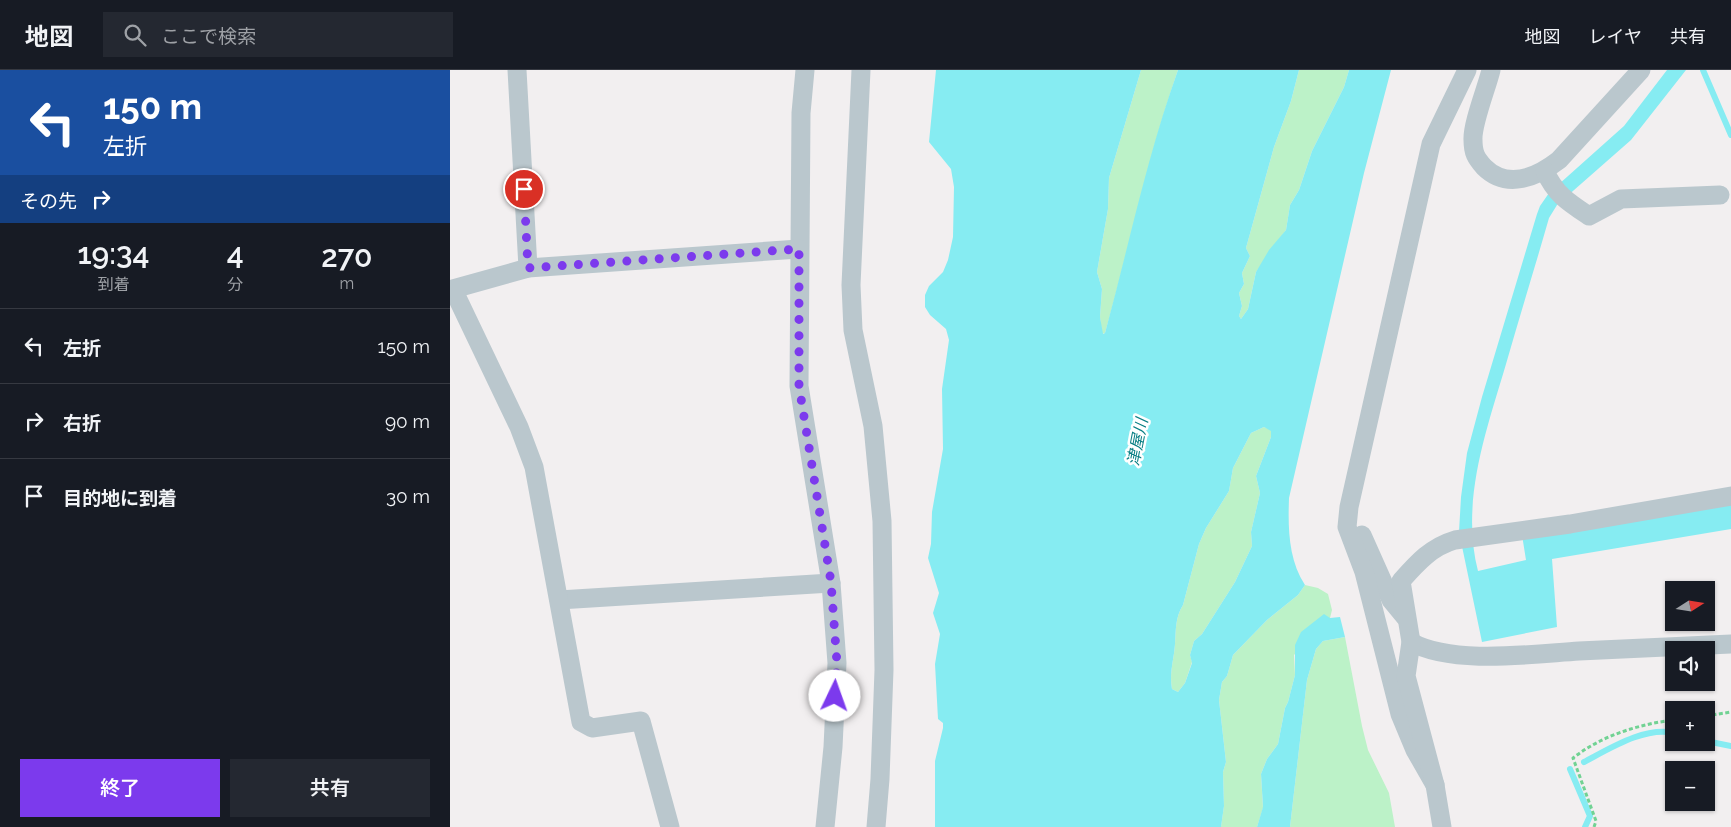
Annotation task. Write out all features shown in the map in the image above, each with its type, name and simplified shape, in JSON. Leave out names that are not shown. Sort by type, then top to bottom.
[{"type":"street","points":[[518,70],[528,268]]},
{"type":"street","points":[[805,70],[801,113],[799,386],[831,582],[837,663],[833,747],[825,827]]},
{"type":"street","points":[[861,70],[851,285],[852,330],[873,426],[882,521],[884,670],[880,779],[876,827]]},
{"type":"street","points":[[1435,785],[1414,750],[1400,714],[1364,572],[1347,527],[1349,507],[1431,144],[1467,70]]},
{"type":"street","points":[[1491,70],[1472,138],[1475,158],[1493,175],[1509,180],[1528,178],[1548,179],[1566,201],[1588,216],[1621,199],[1720,195]]},
{"type":"street","points":[[1548,179],[1559,160],[1641,70]]},
{"type":"street","points":[[670,827],[640,721],[592,728],[582,722],[534,467],[519,427],[451,290],[528,268],[799,249]]},
{"type":"street","points":[[1442,827],[1435,785],[1406,676],[1411,642],[1401,581],[1418,561],[1440,545],[1455,540],[1570,524],[1731,496]]},
{"type":"street","points":[[1349,507],[1392,600],[1406,618]]},
{"type":"street","points":[[559,600],[831,582]]},
{"type":"street","points":[[1411,642],[1426,650],[1448,654],[1502,655],[1731,644]]},
{"type":"path","points":[[1715,715],[1731,712]]},
{"type":"path","points":[[1594,827],[1596,821],[1573,758],[1589,746],[1632,729],[1665,722]]},
{"type":"green space","points":[[1141,70],[1178,70],[1148,168],[1105,333],[1102,334],[1100,317],[1102,289],[1097,272],[1108,209],[1109,178]]},
{"type":"green space","points":[[1299,70],[1349,70],[1344,87],[1312,151],[1299,190],[1290,205],[1286,230],[1256,272],[1248,309],[1241,319],[1239,316],[1242,306],[1239,293],[1244,284],[1242,273],[1250,256],[1246,248],[1274,147],[1291,101]]},
{"type":"green space","points":[[1264,427],[1271,430],[1271,437],[1256,476],[1260,493],[1251,532],[1252,546],[1235,582],[1202,634],[1194,641],[1190,655],[1192,662],[1185,683],[1178,692],[1172,689],[1171,677],[1176,624],[1199,544],[1206,528],[1229,491],[1233,468],[1251,433]]},
{"type":"green space","points":[[1305,585],[1318,588],[1328,594],[1332,610],[1330,618],[1294,655],[1295,675],[1285,708],[1278,744],[1267,759],[1261,774],[1263,808],[1257,827],[1221,827],[1224,806],[1223,772],[1226,762],[1219,700],[1222,682],[1227,676],[1233,655],[1267,620],[1298,595]]},
{"type":"green space","points":[[1345,637],[1368,750],[1389,793],[1395,827],[1290,827],[1307,680],[1316,649],[1323,641]]},
{"type":"water","name":"津屋川","points":[[936,70],[1141,70],[1109,178],[1108,209],[1097,272],[1102,289],[1100,317],[1103,334],[1105,333],[1157,135],[1178,70],[1299,70],[1291,101],[1274,147],[1246,248],[1250,256],[1242,273],[1244,284],[1239,293],[1242,306],[1239,316],[1241,319],[1248,309],[1256,272],[1269,250],[1286,230],[1290,205],[1299,190],[1312,151],[1344,87],[1349,70],[1391,70],[1364,173],[1289,498],[1289,531],[1292,554],[1299,575],[1305,585],[1298,595],[1267,620],[1233,655],[1227,676],[1222,682],[1219,700],[1226,762],[1223,772],[1224,806],[1221,827],[935,827],[935,761],[943,723],[938,719],[935,664],[940,634],[933,613],[939,593],[928,558],[931,544],[932,512],[943,449],[942,389],[949,340],[946,329],[930,315],[925,307],[925,295],[929,286],[943,272],[948,260],[953,237],[954,187],[951,169],[929,142]],"holes":[[[1264,427],[1271,431],[1271,437],[1256,476],[1260,493],[1251,532],[1252,546],[1235,582],[1202,634],[1194,641],[1190,655],[1192,663],[1185,683],[1178,692],[1172,689],[1171,677],[1176,624],[1199,544],[1206,528],[1229,491],[1233,468],[1251,433]]]},
{"type":"water","points":[[1667,70],[1686,70],[1631,140],[1557,205],[1549,218],[1484,440],[1474,492],[1472,518],[1473,545],[1478,571],[1526,560],[1522,535],[1731,502],[1731,529],[1552,559],[1557,627],[1482,642],[1459,532],[1461,497],[1467,453],[1482,397],[1537,214],[1549,193],[1624,126]]},
{"type":"water","points":[[1324,614],[1330,618],[1340,617],[1345,637],[1323,641],[1316,649],[1307,680],[1290,827],[1257,827],[1263,807],[1261,774],[1267,759],[1278,744],[1285,708],[1295,675],[1295,645],[1301,632]]},
{"type":"waterway","points":[[1703,70],[1731,135]]},
{"type":"waterway","points":[[1584,762],[1628,740],[1651,733],[1665,732]]},
{"type":"waterway","points":[[1715,743],[1731,746]]},
{"type":"waterway","points":[[1570,769],[1590,816],[1585,827]]},
{"type":"route","points":[[524,189],[528,268],[799,249],[799,386],[831,582],[837,663],[835,696]]}]
